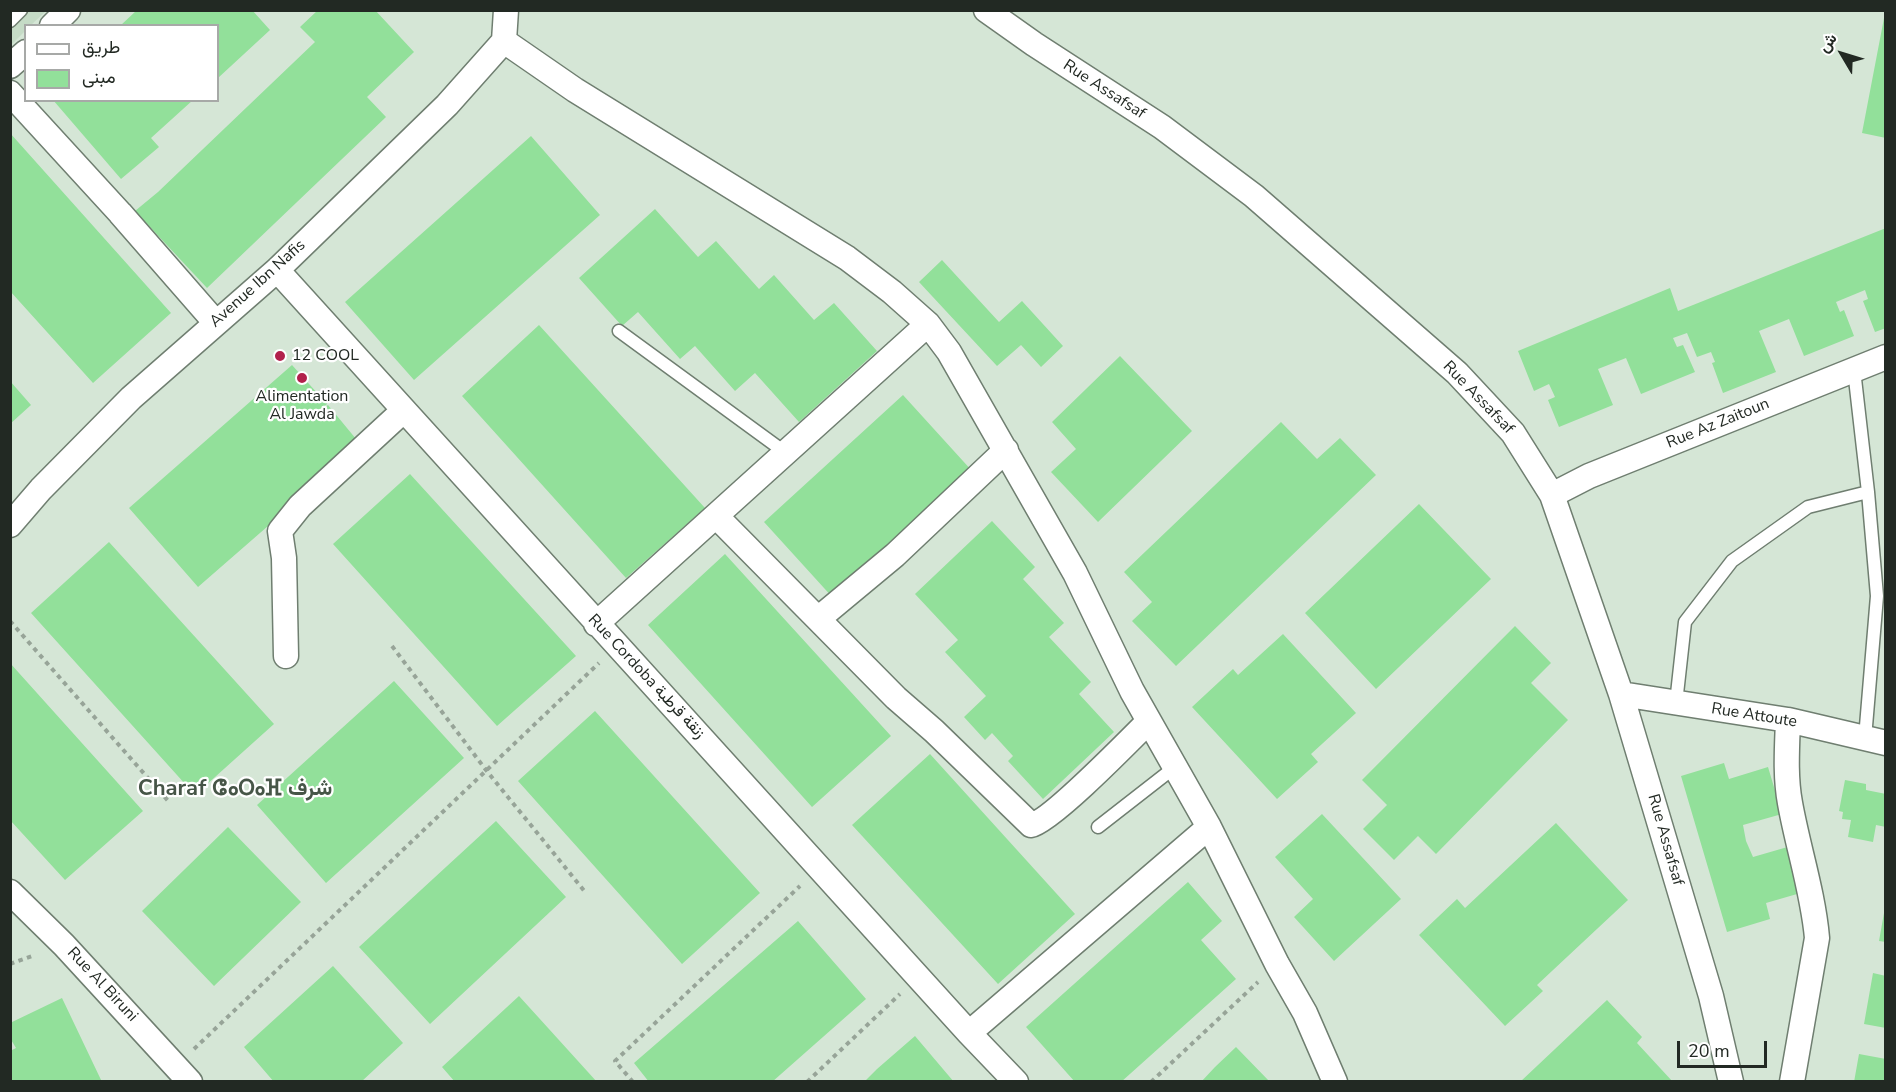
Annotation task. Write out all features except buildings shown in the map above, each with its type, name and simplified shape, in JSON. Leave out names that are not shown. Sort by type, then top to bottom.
[{"type":"street","points":[[54,24],[68,10]]},
{"type":"street","points":[[506,10],[504,41],[575,90],[847,258],[892,292],[928,324],[949,352],[1075,573],[1132,691],[1209,827],[1277,964],[1305,1013],[1335,1082]]},
{"type":"street","name":"Rue Assafsaf","points":[[986,10],[1162,127],[1254,196],[1457,373],[1513,433],[1552,495],[1622,694],[1711,996],[1731,1082]]},
{"type":"street","name":"Avenue Ibn Nafis","points":[[10,525],[41,489],[131,398],[278,270],[447,105],[504,41]]},
{"type":"street","points":[[10,66],[24,53]]},
{"type":"street","points":[[10,93],[120,213],[216,323]]},
{"type":"street","name":"Rue Cordoba زنقة قرطبة","points":[[278,270],[596,624],[1016,1082]]},
{"type":"street","points":[[596,624],[928,324]]},
{"type":"street","name":"Rue Az Zaitoun","points":[[1552,495],[1589,476],[1886,357]]},
{"type":"street","points":[[286,656],[284,558],[280,531],[300,506],[403,411]]},
{"type":"street","points":[[818,619],[895,555],[1006,450]]},
{"type":"street","points":[[716,516],[896,698],[934,731],[1031,825],[1043,819],[1081,787],[1149,721]]},
{"type":"street","name":"Rue Attoute","points":[[1622,694],[1788,720],[1875,741]]},
{"type":"street","points":[[1788,720],[1787,765],[1790,801],[1816,917],[1817,938],[1792,1082]]},
{"type":"street","points":[[969,1033],[1209,827]]},
{"type":"street","name":"Rue Al Biruni","points":[[10,892],[64,945],[184,1074]]},
{"type":"lane","points":[[10,21],[21,10]]},
{"type":"lane","points":[[619,331],[786,453]]},
{"type":"lane","points":[[1854,370],[1877,596],[1875,741]]},
{"type":"lane","points":[[1676,703],[1685,622],[1732,561],[1808,507],[1868,492]]},
{"type":"lane","points":[[1098,827],[1175,767]]},
{"type":"path","points":[[10,621],[169,802]]},
{"type":"path","points":[[392,646],[486,770],[586,893]]},
{"type":"path","points":[[184,1074],[486,770],[617,646]]},
{"type":"path","points":[[633,1082],[615,1061],[819,868]]},
{"type":"path","points":[[1151,1082],[1277,964]]},
{"type":"path","points":[[807,1082],[918,977]]},
{"type":"shaded area","points":[[11,11],[46,11],[32,24],[24,24],[24,32],[11,45]]},
{"type":"place","name":"12 COOL","points":[[280,356]]},
{"type":"place","name":"Alimentation Al Jawda","points":[[302,378]]},
{"type":"district","name":"Charaf ⵛⴰⵔⴰⴼ شرف","points":[[235,790]]}]
